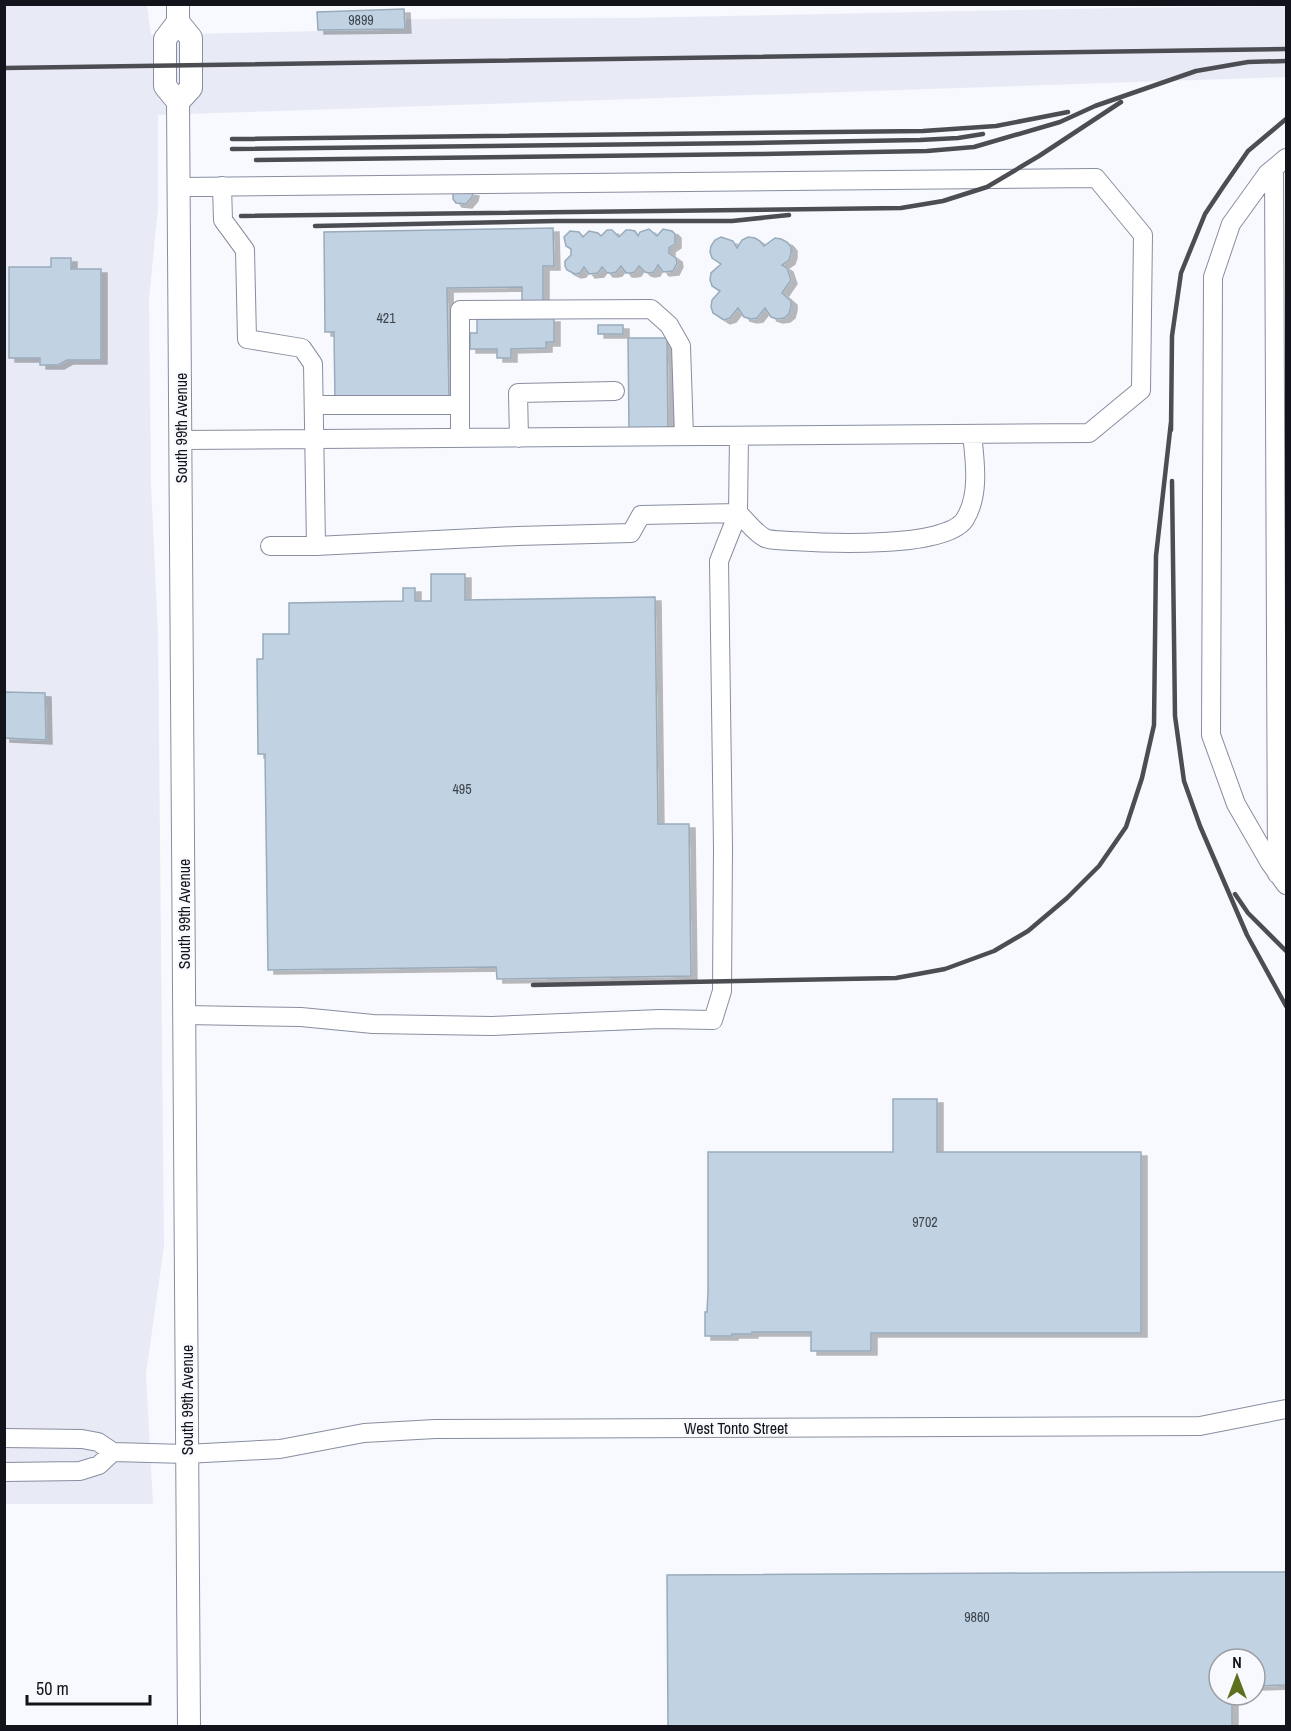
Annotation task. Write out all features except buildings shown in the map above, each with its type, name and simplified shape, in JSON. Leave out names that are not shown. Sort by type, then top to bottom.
[{"type":"main road","name":"South 99th Avenue","points":[[178,13],[191,38],[190,88],[178,102],[189,1726]]},
{"type":"street","points":[[1280,164],[1267,174],[1231,224],[1213,277],[1211,735],[1236,804],[1282,880]]},
{"type":"street","points":[[1280,164],[1282,880]]},
{"type":"street","points":[[179,187],[1096,178],[1143,235],[1141,390],[1089,434],[181,440]]},
{"type":"street","points":[[222,186],[223,220],[245,250],[247,339],[302,348],[313,364],[316,546]]},
{"type":"street","points":[[460,438],[460,310],[651,309],[669,325],[681,346],[684,436]]},
{"type":"street","points":[[519,438],[518,393],[615,391]]},
{"type":"street","points":[[314,405],[460,405]]},
{"type":"street","points":[[270,546],[631,533],[641,515],[738,513],[765,538],[828,544],[902,542],[956,528],[964,520],[974,495],[975,460],[972,434]]},
{"type":"street","points":[[185,1015],[301,1017],[373,1024],[492,1026],[660,1019],[713,1020],[722,991],[723,848],[719,561],[738,513],[739,436]]},
{"type":"street","name":"West Tonto Street","points":[[113,1452],[186,1454],[280,1449],[364,1433],[435,1429],[1200,1426],[1287,1409]]},
{"type":"street","points":[[4,1438],[82,1439],[98,1442],[113,1452],[99,1465],[80,1471],[4,1472]]},
{"type":"shaded area","points":[[4,5],[147,5],[151,35],[405,29],[406,19],[631,18],[1286,6],[1286,77],[158,115],[158,208],[149,299],[151,484],[158,634],[164,1246],[146,1374],[153,1504],[5,1504]]},
{"type":"railway","points":[[4,68],[1286,49]]},
{"type":"railway","points":[[256,160],[927,151],[974,147],[1060,122],[1095,106],[1196,71],[1248,62],[1286,61]]},
{"type":"railway","points":[[241,216],[901,208],[943,201],[987,187],[1121,102]]},
{"type":"railway","points":[[232,139],[923,131],[996,126],[1068,112]]},
{"type":"railway","points":[[1171,430],[1172,336],[1181,273],[1205,214],[1223,187],[1248,151],[1286,119]]},
{"type":"railway","points":[[232,149],[920,140],[983,134]]},
{"type":"railway","points":[[315,226],[556,221],[732,221],[789,215]]},
{"type":"railway","points":[[533,985],[896,978],[945,969],[994,951],[1028,931],[1067,898],[1099,866],[1126,827],[1142,778],[1154,725],[1156,556],[1171,422]]},
{"type":"railway","points":[[1172,481],[1175,716],[1184,781],[1200,826],[1247,935],[1286,1006]]},
{"type":"railway","points":[[1235,894],[1248,913],[1286,951]]}]
